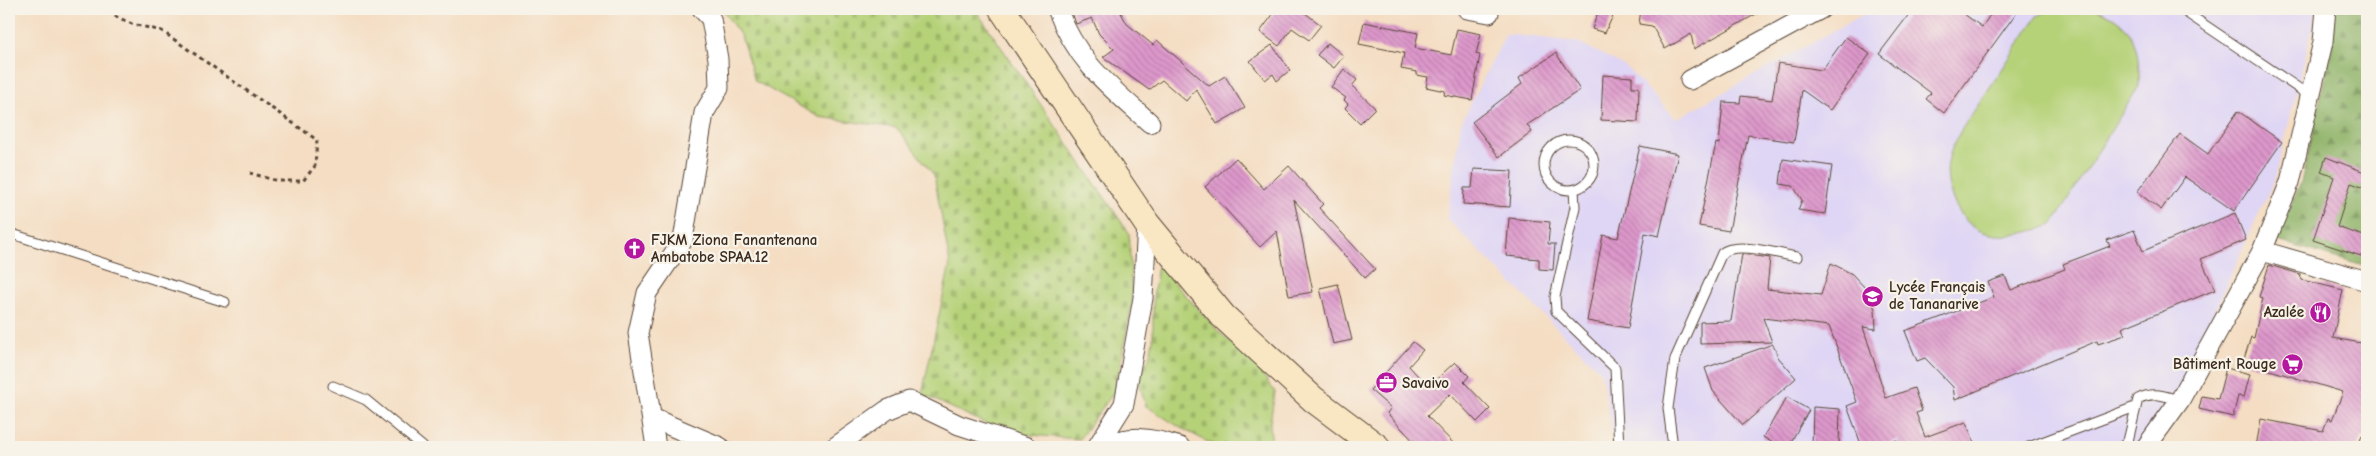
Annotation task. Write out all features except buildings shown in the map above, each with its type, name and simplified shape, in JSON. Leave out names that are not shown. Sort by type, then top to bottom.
[{"type":"street","points":[[656,447],[638,333],[647,294],[683,240],[704,113],[719,88],[718,59],[711,19],[702,9]]},
{"type":"street","points":[[1002,9],[1147,224],[1223,316],[1313,399],[1377,447]]},
{"type":"street","points":[[1057,9],[1078,53],[1095,73],[1150,123]]},
{"type":"street","points":[[1467,9],[1489,13]]},
{"type":"street","points":[[1690,80],[1821,9]]},
{"type":"street","points":[[2146,447],[2180,400],[2262,251],[2290,182],[2323,42],[2326,9]]},
{"type":"street","points":[[1098,447],[1124,404],[1143,298],[1147,224]]},
{"type":"street","points":[[2262,251],[2367,281]]},
{"type":"street","points":[[835,447],[886,410],[909,401],[959,426],[1027,447]]},
{"type":"street","points":[[652,418],[720,447]]},
{"type":"street","points":[[1098,447],[1123,438],[1158,440],[1180,447]]},
{"type":"lane","points":[[2181,9],[2310,96]]},
{"type":"lane","points":[[1570,140],[1585,145],[1594,158],[1595,166],[1590,181],[1584,187],[1574,190],[1561,190],[1554,186],[1548,180],[1543,165],[1548,150],[1554,144],[1570,140]]},
{"type":"lane","points":[[1574,190],[1575,207],[1555,297],[1556,311],[1615,368],[1619,447]]},
{"type":"lane","points":[[9,233],[225,302]]},
{"type":"lane","points":[[1674,447],[1668,408],[1675,358],[1722,253],[1732,247],[1797,257]]},
{"type":"lane","points":[[333,386],[366,400],[423,447]]},
{"type":"lane","points":[[2122,447],[2128,441],[2138,399],[2146,394],[2158,394],[2180,400]]},
{"type":"lane","points":[[2029,447],[2135,408]]},
{"type":"path","points":[[100,9],[132,24],[162,31],[317,140],[315,166],[303,181],[278,181],[250,173]]},
{"type":"shaded area","name":"Lycée Français de Tananarive","points":[[1873,9],[2317,9],[2275,178],[2173,403],[2138,447],[1613,447],[1612,430],[1601,372],[1447,219],[1461,123],[1506,34],[1578,42],[1626,67],[1676,119]]},
{"type":"green space","points":[[722,9],[975,9],[1129,233],[1132,303],[1115,391],[1079,439],[1006,433],[922,394],[950,264],[934,175],[897,128],[819,117],[755,81],[741,36]]},
{"type":"green space","points":[[2054,9],[2095,9],[2117,20],[2125,27],[2135,44],[2139,64],[2139,86],[2052,225],[2017,234],[1994,235],[1983,232],[1972,226],[1963,217],[1953,199],[1947,170],[1950,154],[1963,128],[2037,16]]},
{"type":"green space","points":[[2334,9],[2367,9],[2367,267],[2275,240],[2301,183],[2332,47]]},
{"type":"green space","points":[[1158,265],[1218,331],[1260,371],[1275,392],[1270,423],[1272,447],[1222,447],[1181,428],[1146,406],[1138,380],[1149,358],[1153,341],[1153,297]]},
{"type":"place","name":"FJKM Ziona Fanantenana Ambatobe SPAA.12","points":[[635,249]]},
{"type":"place","name":"Lycée Français de Tananarive","points":[[1873,296]]},
{"type":"place","name":"Azalée","points":[[2320,312]]},
{"type":"place","name":"Bâtiment Rouge","points":[[2292,364]]},
{"type":"place","name":"Savaivo","points":[[1386,383]]}]
